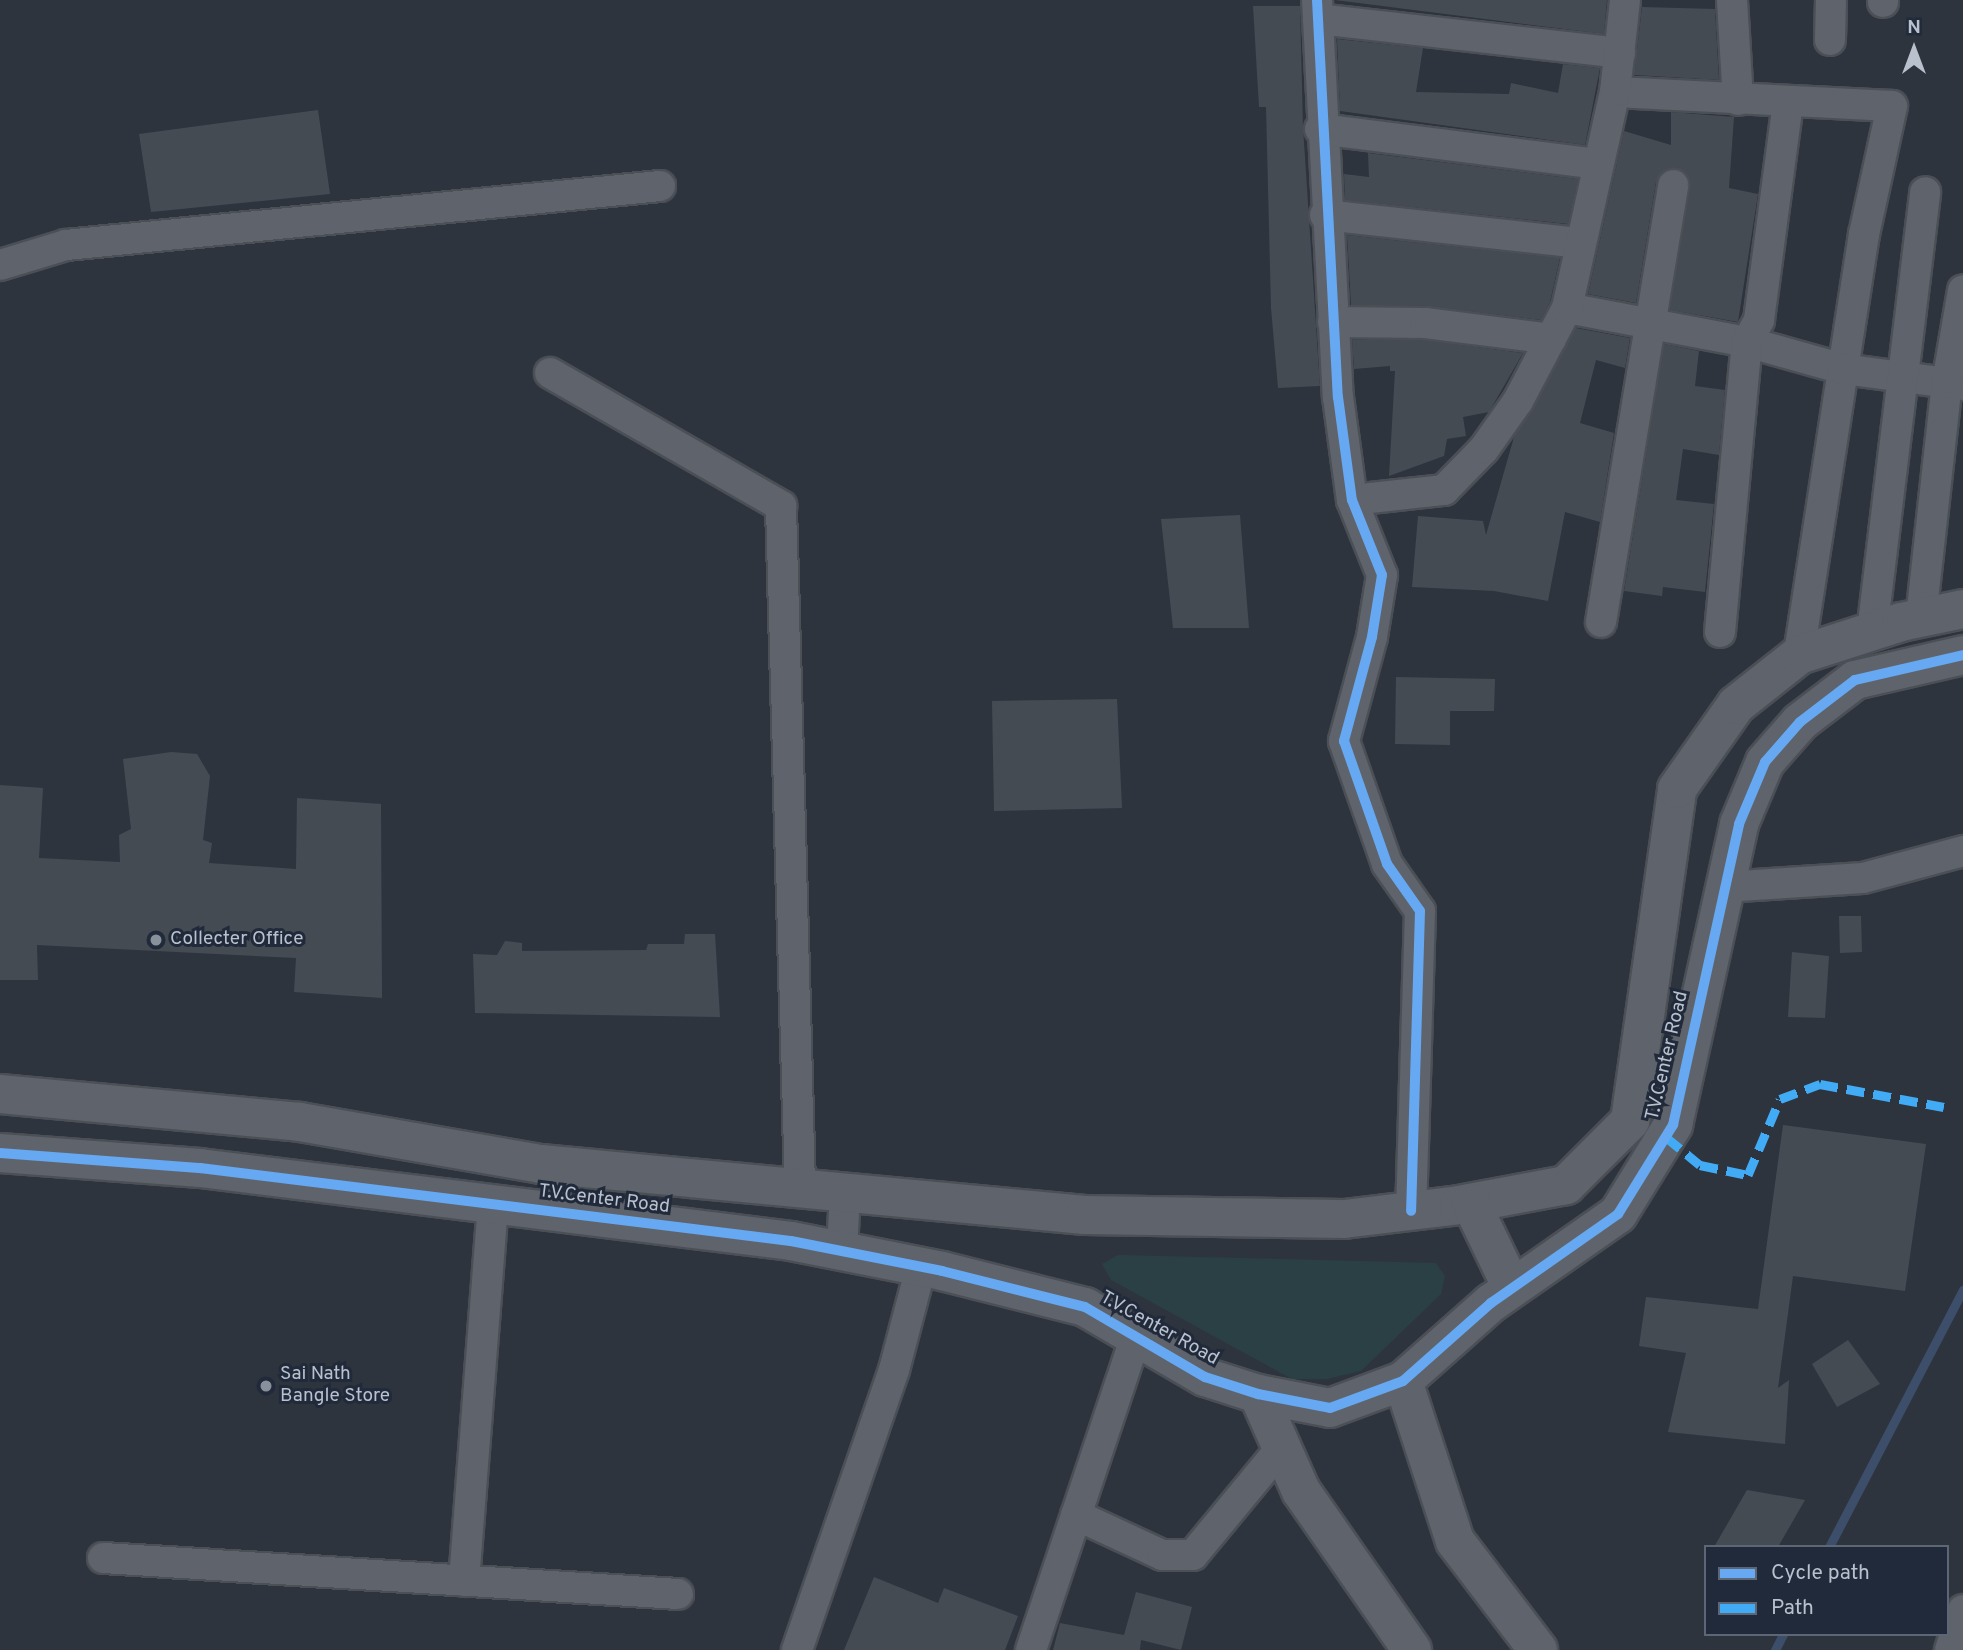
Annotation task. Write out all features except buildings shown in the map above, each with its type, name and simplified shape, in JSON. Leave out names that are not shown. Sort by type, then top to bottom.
[{"type":"street","points":[[1352,500],[1444,490],[1483,449],[1518,401],[1567,308],[1615,92],[1625,0]]},
{"type":"street","points":[[1732,0],[1738,100]]},
{"type":"street","points":[[1830,40],[1831,0]]},
{"type":"street","points":[[1411,1211],[1420,911],[1387,864],[1344,741],[1372,637],[1382,575],[1352,500],[1333,322],[1325,215],[1318,10],[1620,53]]},
{"type":"street","points":[[1615,92],[1788,103],[1892,106],[1864,234],[1799,655]]},
{"type":"street","points":[[1720,632],[1747,342],[1759,320],[1788,103]]},
{"type":"street","points":[[1321,129],[1597,164]]},
{"type":"street","points":[[1601,622],[1652,326],[1673,185]]},
{"type":"street","points":[[0,265],[66,244],[660,186]]},
{"type":"street","points":[[1909,667],[1898,624],[1902,377],[1925,192]]},
{"type":"street","points":[[1325,215],[1580,243]]},
{"type":"street","points":[[1898,624],[1955,384],[1963,290]]},
{"type":"street","points":[[1567,308],[1747,342],[1843,369],[1955,384]]},
{"type":"street","points":[[1333,322],[1425,323],[1550,339]]},
{"type":"street","points":[[550,373],[781,506],[800,1188]]},
{"type":"street","name":"T.V.Center Road","points":[[0,1094],[300,1122],[541,1164],[1085,1215],[1345,1219],[1471,1203],[1566,1185],[1630,1121],[1677,789],[1736,705],[1799,655],[1898,624],[1963,609]]},
{"type":"street","name":"T.V.Center Road","points":[[0,1153],[200,1168],[842,1251],[1084,1307],[1205,1377],[1258,1394],[1331,1408],[1403,1381],[1512,1288],[1618,1214],[1673,1125],[1738,824],[1765,762],[1800,722],[1855,680],[1963,655]]},
{"type":"street","points":[[1724,887],[1863,878],[1963,851]]},
{"type":"street","points":[[382,1190],[391,1138]]},
{"type":"street","points":[[842,1251],[845,1192]]},
{"type":"street","points":[[1471,1203],[1512,1288]]},
{"type":"street","points":[[464,1581],[494,1204]]},
{"type":"street","points":[[797,1650],[894,1370],[920,1267]]},
{"type":"street","points":[[1031,1650],[1136,1337]]},
{"type":"street","points":[[1403,1381],[1455,1541],[1538,1650]]},
{"type":"street","points":[[1258,1394],[1301,1491],[1412,1650]]},
{"type":"street","points":[[1076,1515],[1162,1555],[1193,1555],[1282,1447]]},
{"type":"street","points":[[103,1558],[678,1594]]},
{"type":"street","points":[[1950,1650],[1963,1610]]},
{"type":"green space","points":[[1118,1255],[1436,1263],[1445,1276],[1441,1294],[1361,1371],[1327,1379],[1292,1379],[1111,1280],[1102,1264]]},
{"type":"waterway","points":[[1830,1545],[1963,1290]]},
{"type":"waterway","points":[[1775,1650],[1782,1636]]},
{"type":"marked path","points":[[1666,1137],[1700,1165],[1748,1175],[1780,1099],[1820,1084],[1944,1107]]},
{"type":"cycle path","points":[[1317,0],[1338,397],[1352,500],[1382,575],[1372,637],[1344,741],[1387,864],[1420,911],[1411,1211]]},
{"type":"cycle path","points":[[0,1153],[200,1168],[791,1241],[942,1271],[1085,1307],[1205,1377],[1258,1394],[1330,1408],[1403,1381],[1491,1303],[1618,1214],[1673,1125],[1739,824],[1765,762],[1800,722],[1855,680],[1963,655]]},
{"type":"place","name":"Collecter Office","points":[[156,940]]},
{"type":"place","name":"Sai Nath Bangle Store","points":[[266,1386]]}]
